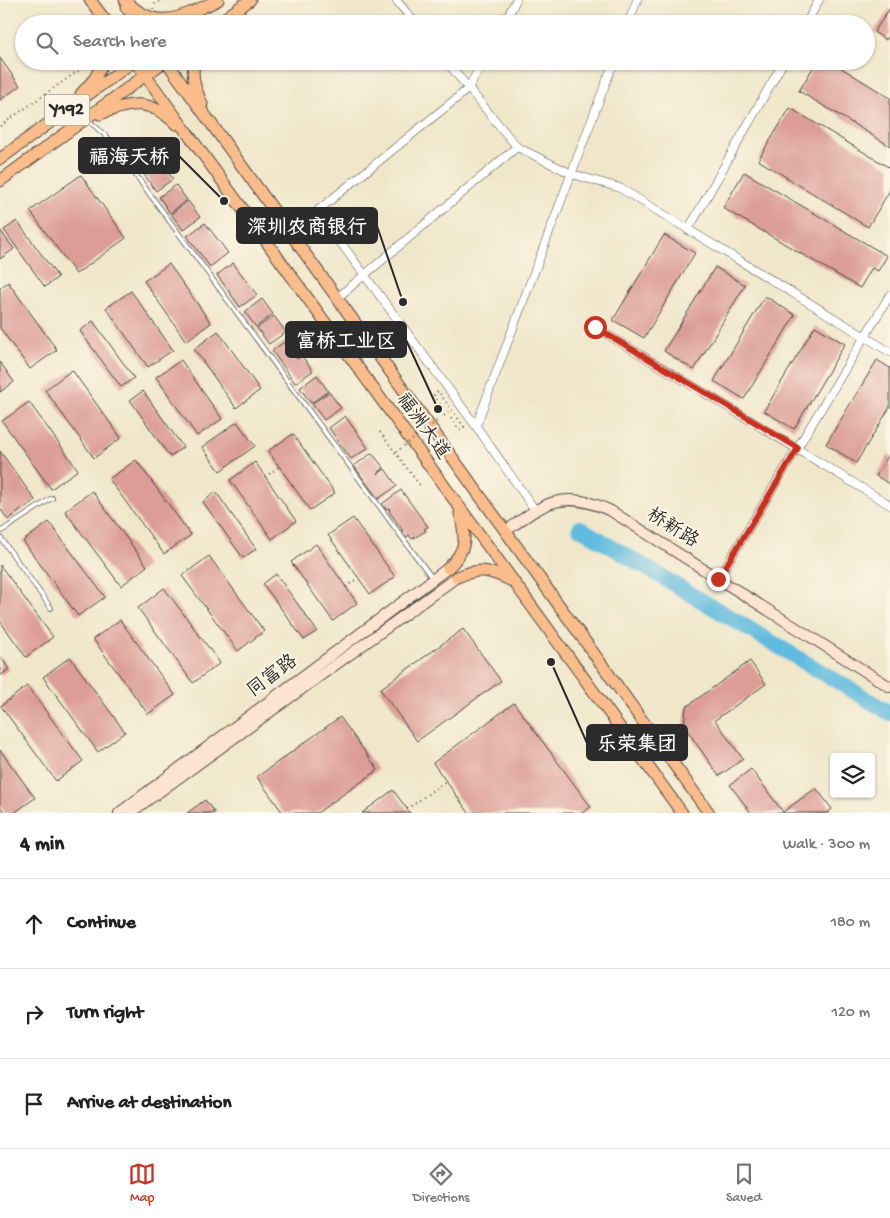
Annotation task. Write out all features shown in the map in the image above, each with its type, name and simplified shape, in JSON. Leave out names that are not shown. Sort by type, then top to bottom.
[{"type":"main road","points":[[123,0],[143,15]]},
{"type":"main road","points":[[123,0],[132,15]]},
{"type":"main road","points":[[184,15],[218,0]]},
{"type":"main road","points":[[198,15],[218,0]]},
{"type":"main road","points":[[229,15],[250,0]]},
{"type":"main road","points":[[91,2],[98,15]]},
{"type":"main road","points":[[91,2],[101,15]]},
{"type":"main road","points":[[70,108],[99,70]]},
{"type":"main road","name":"Y192","points":[[0,159],[122,70]]},
{"type":"main road","name":"福洲大道","points":[[142,70],[682,813]]},
{"type":"main road","name":"Y192","points":[[0,181],[153,70]]},
{"type":"main road","name":"福洲大道","points":[[172,70],[709,813]]},
{"type":"main road","points":[[194,70],[193,78],[197,93],[214,128]]},
{"type":"main road","points":[[86,118],[130,104],[143,104],[158,109],[193,140]]},
{"type":"main road","points":[[448,568],[458,558],[466,536],[458,507]]},
{"type":"main road","points":[[457,577],[470,571],[488,571],[513,582]]},
{"type":"street","points":[[396,0],[408,15]]},
{"type":"street","points":[[508,15],[516,0]]},
{"type":"street","points":[[631,15],[637,0]]},
{"type":"street","points":[[810,15],[818,0]]},
{"type":"street","points":[[453,70],[518,147],[572,174],[620,188],[890,352]]},
{"type":"street","points":[[290,234],[468,89],[478,70]]},
{"type":"street","points":[[476,426],[611,70]]},
{"type":"street","points":[[688,230],[779,70]]},
{"type":"street","points":[[337,298],[518,147]]},
{"type":"street","points":[[318,212],[476,426],[535,510]]},
{"type":"street","points":[[718,579],[890,295]]},
{"type":"street","points":[[595,327],[890,505]]},
{"type":"street","name":"桥新路","points":[[506,531],[535,510],[556,501],[572,499],[594,503],[611,511],[890,687]]},
{"type":"street","name":"同富路","points":[[119,813],[448,568]]},
{"type":"street","name":"同富路","points":[[130,813],[457,577]]},
{"type":"lane","points":[[86,118],[107,136],[121,154],[433,579]]},
{"type":"lane","points":[[0,532],[52,498]]},
{"type":"lane","points":[[0,537],[52,608]]},
{"type":"path","points":[[0,126],[79,70]]},
{"type":"path","points":[[443,408],[434,394],[438,391],[464,427],[460,430],[450,417]]},
{"type":"path","points":[[396,452],[452,410]]},
{"type":"path","points":[[380,432],[422,488]]},
{"type":"path","points":[[265,477],[279,467]]},
{"type":"path","points":[[346,587],[358,578]]},
{"type":"path","points":[[407,809],[446,781]]},
{"type":"building","points":[[890,8],[890,34],[886,40],[875,33]]},
{"type":"building","points":[[0,58],[20,86],[0,100]]},
{"type":"building","points":[[812,70],[845,70],[890,98],[890,146],[799,91]]},
{"type":"building","points":[[790,108],[890,168],[890,190],[868,227],[758,160]]},
{"type":"building","points":[[144,140],[173,179],[156,191],[128,152]]},
{"type":"building","points":[[744,172],[887,256],[878,271],[872,268],[860,288],[723,208]]},
{"type":"building","points":[[81,175],[126,238],[76,274],[30,211]]},
{"type":"building","points":[[176,185],[187,200],[170,213],[159,197]]},
{"type":"building","points":[[188,201],[200,217],[183,230],[171,214]]},
{"type":"building","points":[[17,221],[58,277],[45,287],[4,230]]},
{"type":"building","points":[[205,223],[228,253],[210,267],[187,236]]},
{"type":"building","points":[[0,230],[14,249],[0,259]]},
{"type":"building","points":[[664,235],[695,253],[644,338],[613,320]]},
{"type":"building","points":[[233,263],[257,295],[240,307],[217,275]]},
{"type":"building","points":[[169,264],[211,323],[186,341],[144,281]]},
{"type":"building","points":[[715,267],[745,285],[694,370],[664,351]]},
{"type":"building","points":[[8,282],[57,350],[30,369],[0,328],[0,288]]},
{"type":"building","points":[[131,291],[173,350],[148,367],[106,308]]},
{"type":"building","points":[[765,296],[795,315],[744,399],[714,381]]},
{"type":"building","points":[[262,299],[273,314],[256,327],[245,312]]},
{"type":"building","points":[[274,316],[286,332],[269,344],[257,328]]},
{"type":"building","points":[[93,321],[134,378],[121,387],[80,331]]},
{"type":"building","points":[[815,326],[845,344],[794,429],[764,411]]},
{"type":"building","points":[[218,331],[260,390],[236,408],[194,349]]},
{"type":"building","points":[[290,338],[300,352],[295,357],[297,359],[302,356],[313,371],[295,383],[272,351]]},
{"type":"building","points":[[181,360],[222,419],[197,436],[156,377]]},
{"type":"building","points":[[877,360],[890,368],[890,407],[856,463],[826,444]]},
{"type":"building","points":[[0,362],[14,382],[0,392]]},
{"type":"building","points":[[72,370],[121,438],[94,458],[45,390]]},
{"type":"building","points":[[317,375],[328,391],[311,403],[300,388]]},
{"type":"building","points":[[143,391],[183,447],[170,457],[130,400]]},
{"type":"building","points":[[329,392],[341,408],[324,420],[312,404]]},
{"type":"building","points":[[29,402],[78,470],[51,489],[2,421]]},
{"type":"building","points":[[345,416],[368,448],[351,459],[329,428]]},
{"type":"building","points":[[237,422],[255,446],[220,471],[202,447]]},
{"type":"building","points":[[293,434],[335,493],[310,510],[268,451]]},
{"type":"building","points":[[0,451],[35,500],[8,520],[0,508]]},
{"type":"building","points":[[372,453],[384,468],[378,474],[385,469],[397,486],[378,499],[354,466]]},
{"type":"building","points":[[890,453],[890,484],[876,476]]},
{"type":"building","points":[[136,460],[191,535],[164,554],[109,479]]},
{"type":"building","points":[[255,462],[296,521],[272,539],[230,480]]},
{"type":"building","points":[[401,490],[428,527],[424,529],[426,531],[412,539],[409,535],[407,537],[389,511],[389,508],[386,509],[382,504]]},
{"type":"building","points":[[92,491],[147,566],[121,586],[65,511]]},
{"type":"building","points":[[216,492],[256,549],[243,558],[203,502]]},
{"type":"building","points":[[353,518],[395,577],[370,594],[328,535]]},
{"type":"building","points":[[49,522],[105,597],[78,616],[23,541]]},
{"type":"building","points":[[316,544],[357,603],[333,621],[291,562]]},
{"type":"building","points":[[209,556],[264,631],[238,651],[182,576]]},
{"type":"building","points":[[0,565],[53,637],[26,657],[0,621]]},
{"type":"building","points":[[276,574],[317,631],[304,640],[263,584]]},
{"type":"building","points":[[164,588],[220,663],[193,683],[138,608]]},
{"type":"building","points":[[120,620],[175,695],[148,714],[93,639]]},
{"type":"building","points":[[463,629],[501,681],[417,741],[380,689]]},
{"type":"building","points":[[0,656],[9,669],[0,676]]},
{"type":"building","points":[[70,657],[125,732],[98,752],[43,677]]},
{"type":"building","points":[[750,661],[766,684],[715,720],[743,759],[719,776],[684,726],[686,707]]},
{"type":"building","points":[[27,686],[83,761],[56,781],[1,706]]},
{"type":"building","points":[[514,703],[591,807],[582,813],[469,813],[433,763]]},
{"type":"building","points":[[340,717],[378,770],[317,813],[283,813],[257,777]]},
{"type":"building","points":[[0,750],[35,798],[14,813],[5,813],[0,806]]},
{"type":"building","points":[[751,769],[783,812],[816,788],[832,809],[827,813],[751,813],[730,785]]},
{"type":"building","points":[[393,790],[410,813],[362,813]]},
{"type":"building","points":[[205,800],[215,813],[187,813]]},
{"type":"waterway","points":[[580,528],[890,713]]},
{"type":"place","name":"福海天桥","points":[[224,201]]},
{"type":"place","name":"深圳农商银行","points":[[403,302]]},
{"type":"place","name":"富桥工业区","points":[[438,409]]},
{"type":"place","name":"乐荣集团","points":[[551,662]]},
{"type":"route","points":[[595,327],[798,448],[718,579]]}]
